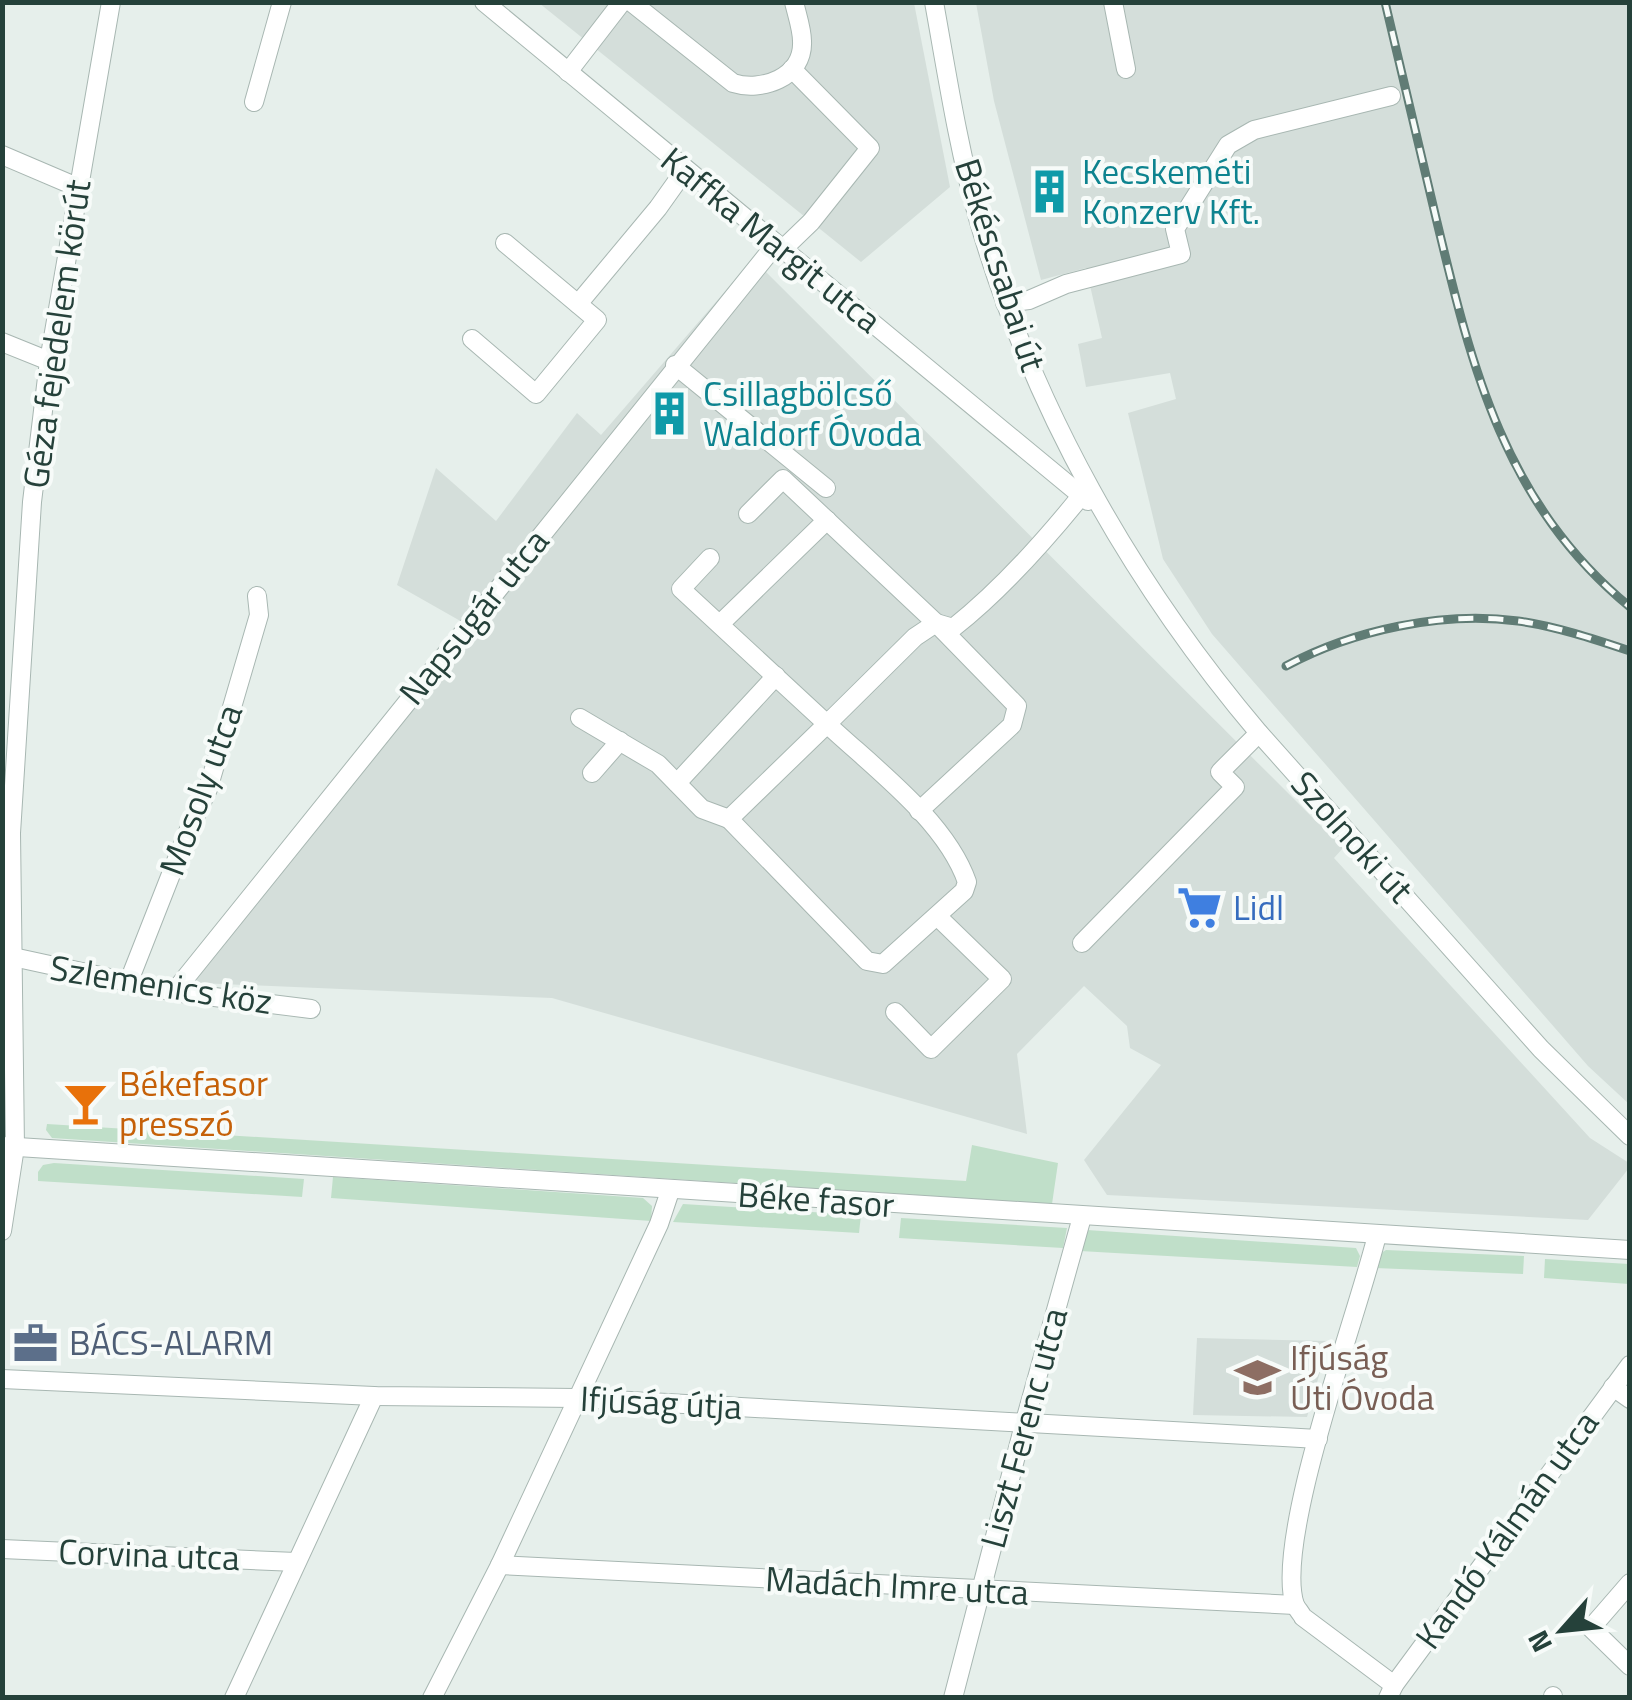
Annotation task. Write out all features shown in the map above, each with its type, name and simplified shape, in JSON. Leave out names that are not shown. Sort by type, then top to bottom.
[{"type":"street","name":"Géza fejedelem körút","points":[[2,1230],[9,1147],[11,834],[32,502],[49,361],[110,2]]},
{"type":"street","points":[[254,102],[282,2]]},
{"type":"street","name":"Kaffka Margit utca","points":[[484,2],[1104,514]]},
{"type":"street","points":[[568,72],[622,2]]},
{"type":"street","points":[[630,2],[732,84],[750,88],[782,79],[792,69],[803,44],[794,2]]},
{"type":"street","name":"Békéscsabai út","points":[[934,2],[966,169],[1006,303],[1040,388],[1104,514]]},
{"type":"street","points":[[1113,2],[1126,69]]},
{"type":"street","name":"Napsugár utca","points":[[174,992],[676,365],[779,246],[811,222],[870,148],[792,69]]},
{"type":"street","points":[[1006,303],[1029,300],[1066,284],[1181,254],[1175,229],[1228,145],[1254,130],[1391,96]]},
{"type":"street","points":[[2,155],[77,187]]},
{"type":"street","points":[[578,304],[685,170]]},
{"type":"street","points":[[472,339],[536,394],[597,320],[505,242]]},
{"type":"street","points":[[2,342],[49,361]]},
{"type":"street","points":[[676,365],[826,488]]},
{"type":"street","points":[[748,514],[783,479],[936,623],[1017,706],[1012,725],[918,811]]},
{"type":"street","points":[[729,819],[915,636],[936,623],[953,628],[973,612],[1047,538],[1081,496]]},
{"type":"street","name":"Szolnoki út","points":[[1104,514],[1146,583],[1220,686],[1541,1049],[1630,1136]]},
{"type":"street","points":[[721,623],[827,520]]},
{"type":"street","points":[[580,718],[658,764],[702,809],[729,819],[867,962],[888,961],[964,891],[967,882],[952,849],[918,811],[681,589],[710,558]]},
{"type":"street","name":"Mosoly utca","points":[[129,981],[208,789],[259,614],[257,596]]},
{"type":"street","points":[[677,783],[776,676]]},
{"type":"street","points":[[1082,943],[1235,787],[1220,772],[1259,732]]},
{"type":"street","points":[[592,773],[620,741]]},
{"type":"street","points":[[895,1012],[931,1049],[1002,979],[937,916]]},
{"type":"street","name":"Szlemenics köz","points":[[12,957],[174,992],[311,1010]]},
{"type":"street","name":"Béke fasor","points":[[9,1147],[1630,1250]]},
{"type":"street","points":[[432,1698],[500,1565],[659,1224],[670,1190]]},
{"type":"street","name":"Liszt Ferenc utca","points":[[953,1698],[1082,1218]]},
{"type":"street","points":[[1378,1235],[1318,1439],[1297,1525],[1292,1571],[1294,1605],[1391,1691]]},
{"type":"street","name":"Kandó Kálmán utca","points":[[1391,1691],[1630,1365]]},
{"type":"street","name":"Ifjúság útja","points":[[2,1378],[374,1396],[576,1398],[1318,1439]]},
{"type":"street","points":[[1613,1387],[1630,1400]]},
{"type":"street","points":[[234,1698],[374,1396]]},
{"type":"street","name":"Corvina utca","points":[[2,1549],[296,1562]]},
{"type":"street","name":"Madách Imre utca","points":[[500,1565],[1294,1605]]},
{"type":"street","points":[[1630,1583],[1592,1628],[1630,1666]]},
{"type":"shaded area","points":[[539,3],[914,3],[950,187],[861,262]]},
{"type":"shaded area","points":[[976,3],[1629,3],[1629,1104],[1588,1066],[1212,634],[1163,559],[1128,413],[1176,399],[1170,373],[1086,387],[1078,344],[1102,338],[1086,268],[1041,280],[994,101]]},
{"type":"shaded area","points":[[753,259],[1343,848],[1334,858],[1590,1138],[1629,1163],[1588,1220],[1107,1195],[1084,1160],[1161,1065],[1130,1048],[1127,1026],[1084,986],[1017,1054],[1027,1134],[552,998],[199,983],[190,969],[471,627],[397,585],[436,468],[496,521],[577,413],[601,435]]},
{"type":"shaded area","name":"Ifjúság Úti Óvoda","points":[[1197,1338],[1329,1341],[1307,1417],[1193,1415]]},
{"type":"green space","points":[[47,1124],[966,1181],[972,1145],[1058,1163],[1052,1204],[52,1138]]},
{"type":"green space","points":[[43,1165],[304,1179],[302,1197],[38,1181]]},
{"type":"green space","points":[[333,1177],[643,1198],[652,1206],[651,1221],[331,1198]]},
{"type":"green space","points":[[683,1204],[861,1215],[859,1233],[673,1222]]},
{"type":"green space","points":[[901,1218],[1067,1228],[1063,1248],[899,1238]]},
{"type":"green space","points":[[1087,1230],[1356,1248],[1360,1256],[1357,1267],[1080,1251]]},
{"type":"green space","points":[[1386,1250],[1524,1256],[1523,1274],[1375,1268],[1378,1255]]},
{"type":"green space","points":[[1545,1259],[1629,1264],[1629,1284],[1544,1278]]},
{"type":"railway","points":[[1385,2],[1464,327],[1499,430],[1552,523],[1587,567],[1630,607]]},
{"type":"railway","points":[[1286,666],[1369,633],[1459,619],[1532,623],[1630,651]]},
{"type":"place","name":"Kecskeméti Konzerv Kft.","points":[[1049,192]]},
{"type":"place","name":"Csillagbölcső Waldorf Óvoda","points":[[670,414]]},
{"type":"place","name":"Lidl","points":[[1200,908]]},
{"type":"place","name":"Békefasor presszó","points":[[86,1104]]},
{"type":"place","name":"BÁCS-ALARM","points":[[36,1343]]},
{"type":"place","name":"Ifjúság Úti Óvoda","points":[[1257,1378]]}]
